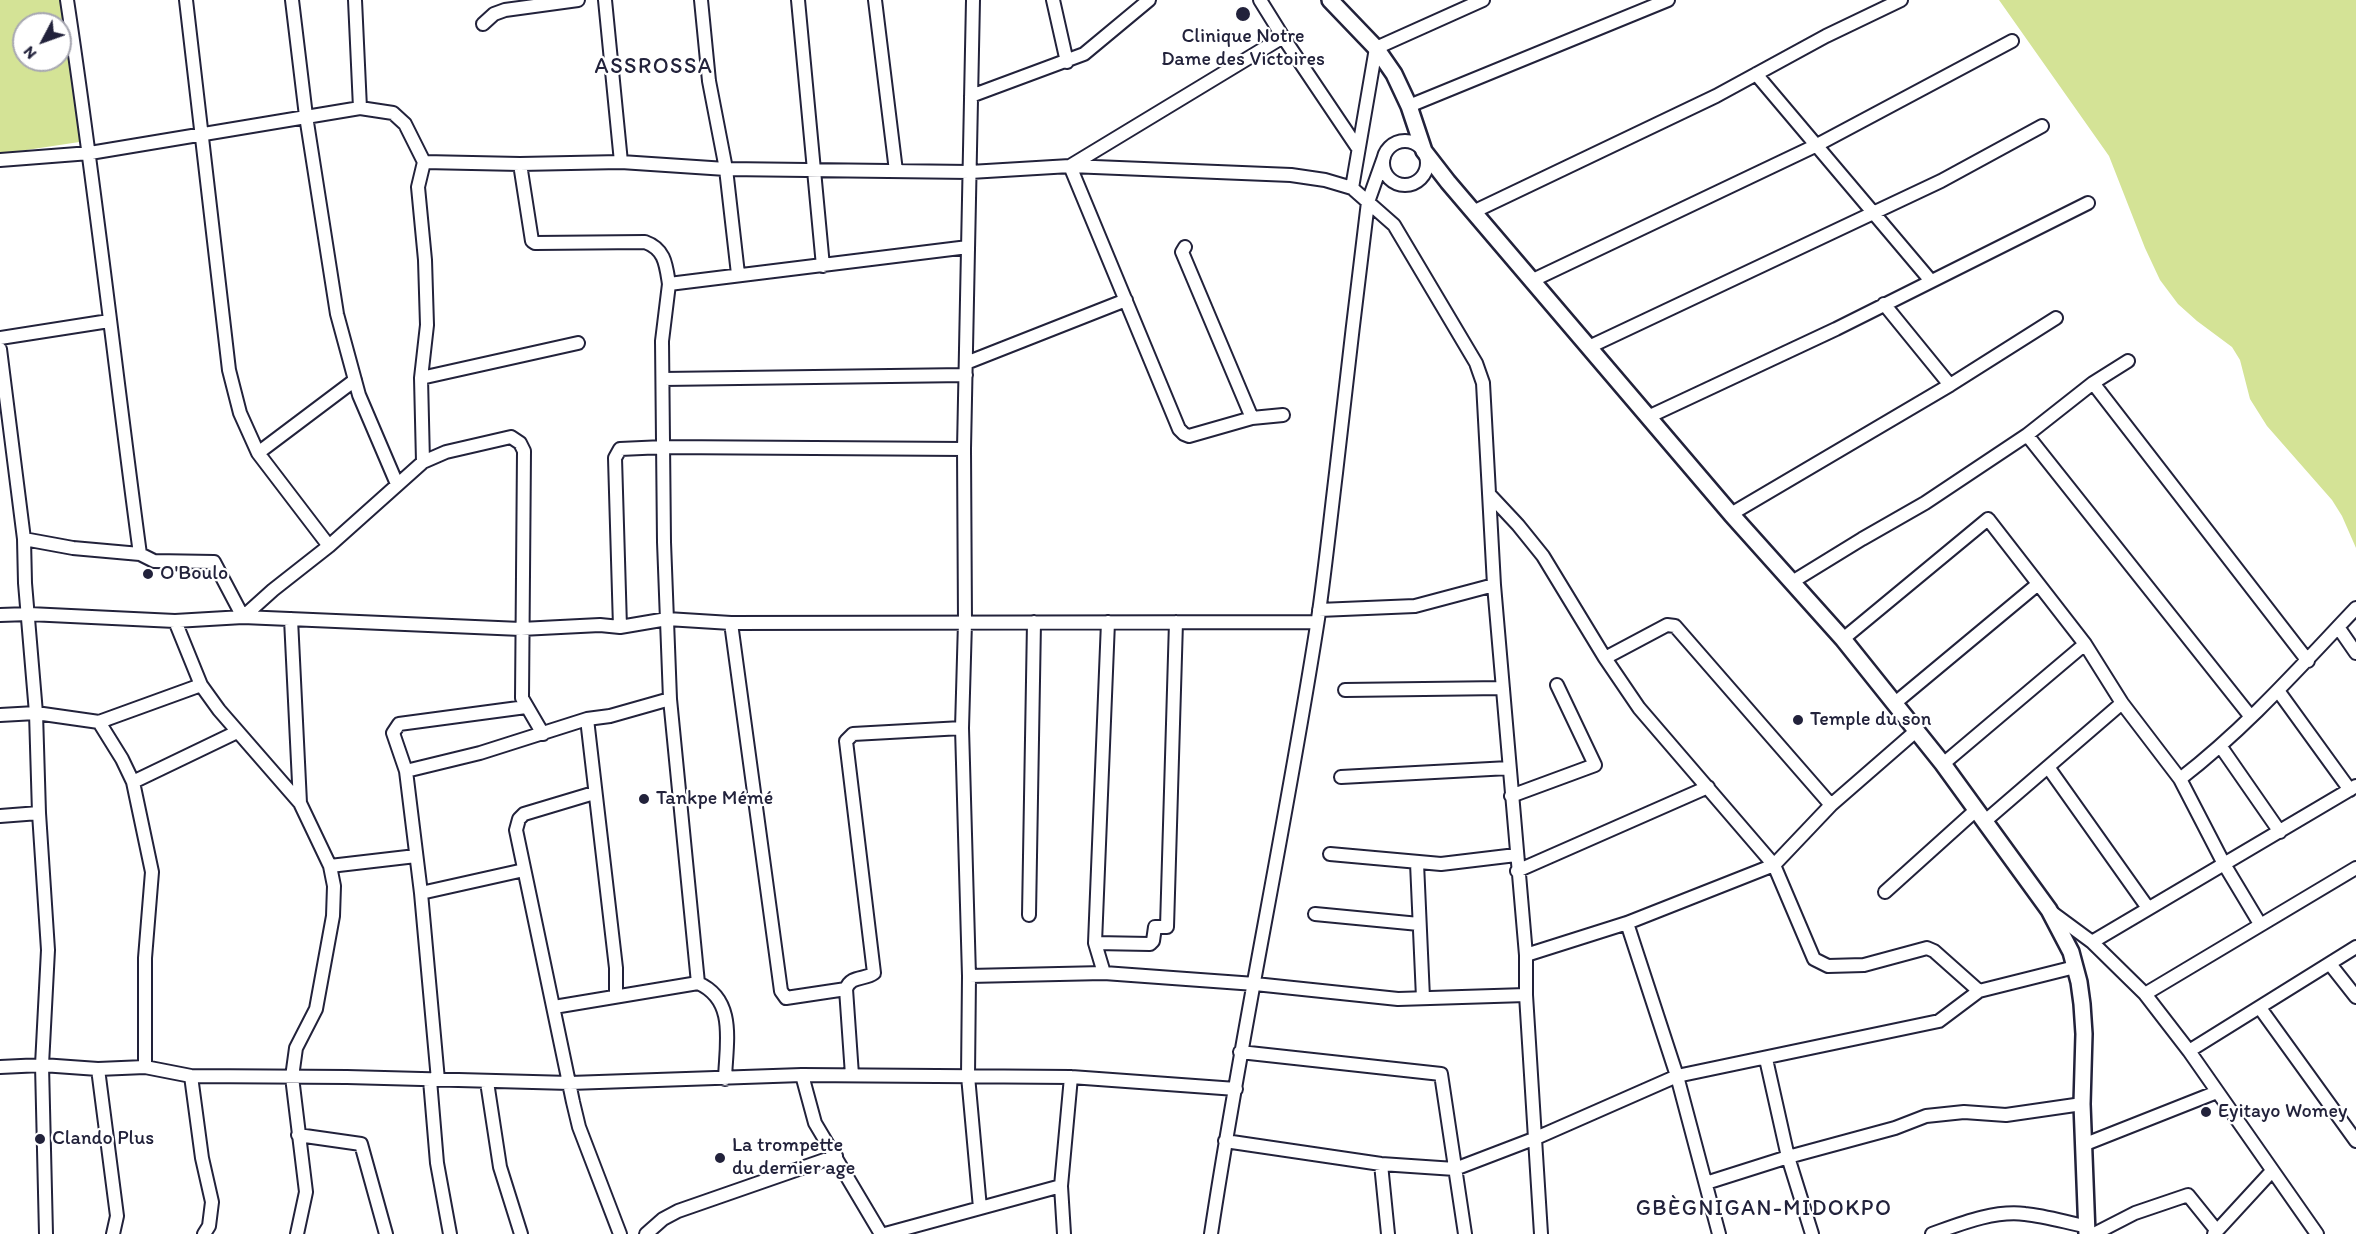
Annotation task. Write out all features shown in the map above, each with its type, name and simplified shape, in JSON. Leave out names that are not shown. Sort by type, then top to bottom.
[{"type":"main road","points":[[1330,0],[1376,48],[1394,74],[1409,106],[1424,151],[1473,212],[1731,514],[1843,639],[1943,764],[2049,910],[2064,936],[2079,982],[2084,1034],[2083,1145],[2089,1231]]},
{"type":"street","points":[[67,0],[90,153],[109,321],[140,554]]},
{"type":"street","points":[[186,0],[229,370],[240,413],[258,453],[329,546]]},
{"type":"street","points":[[292,0],[306,116],[336,314],[354,380],[397,484]]},
{"type":"street","points":[[355,0],[360,108]]},
{"type":"street","points":[[483,24],[494,14],[505,10],[578,0]]},
{"type":"street","points":[[604,0],[621,162]]},
{"type":"street","points":[[701,0],[709,81],[726,169],[738,274]]},
{"type":"street","points":[[798,0],[823,266]]},
{"type":"street","points":[[875,0],[896,171]]},
{"type":"street","points":[[973,0],[964,449],[963,728],[969,976],[968,1076],[980,1208]]},
{"type":"street","points":[[1053,0],[1067,62]]},
{"type":"street","points":[[971,96],[1067,62],[1097,45],[1149,0]]},
{"type":"street","points":[[1260,0],[1282,37],[1358,147]]},
{"type":"street","points":[[1352,188],[1376,48],[1483,0]]},
{"type":"street","points":[[1409,106],[1668,0]]},
{"type":"street","points":[[1473,212],[1706,101],[1826,36],[1901,0]]},
{"type":"street","points":[[1070,166],[1282,37]]},
{"type":"street","points":[[1532,281],[1817,145],[2012,40]]},
{"type":"street","points":[[1756,74],[1931,281]]},
{"type":"street","points":[[0,160],[90,153],[360,108],[393,113],[405,124],[424,162],[418,187],[425,260],[426,314],[421,378],[423,462]]},
{"type":"street","points":[[1589,347],[1941,181],[2042,126]]},
{"type":"street","points":[[1211,1234],[1225,1141],[1236,1089],[1240,1052],[1255,984],[1318,616],[1368,202],[1384,157],[1389,147],[1399,142],[1410,142],[1424,151],[1426,163],[1424,174],[1410,184],[1399,184],[1389,178],[1384,168],[1384,157]]},
{"type":"street","points":[[424,162],[520,164],[621,162],[726,169],[970,172],[1070,166],[1291,174],[1352,188],[1394,225],[1480,372],[1483,383],[1494,585],[1526,955],[1526,995],[1541,1234]]},
{"type":"street","points":[[520,164],[532,242],[645,242],[658,249],[665,261],[669,284],[662,341],[670,699],[698,983]]},
{"type":"street","points":[[1070,166],[1179,429],[1189,436],[1252,418],[1282,415]]},
{"type":"street","points":[[1648,417],[2088,203]]},
{"type":"street","points":[[669,284],[968,247]]},
{"type":"street","points":[[1185,247],[1182,252],[1252,418]]},
{"type":"street","points":[[663,379],[966,369],[1126,300]]},
{"type":"street","points":[[1884,304],[1950,385]]},
{"type":"street","points":[[1731,514],[1950,385],[2056,318]]},
{"type":"street","points":[[0,338],[109,321]]},
{"type":"street","points":[[421,378],[579,343]]},
{"type":"street","points":[[0,349],[24,539],[25,583],[36,713],[39,813],[48,950],[42,1065],[46,1234]]},
{"type":"street","points":[[1792,582],[1862,538],[1925,503],[2027,435],[2093,383],[2128,361]]},
{"type":"street","points":[[258,453],[354,380]]},
{"type":"street","points":[[2093,383],[2307,661]]},
{"type":"street","points":[[2027,435],[2251,717]]},
{"type":"street","points":[[243,617],[329,546],[423,462],[446,452],[511,437],[520,443],[524,451],[522,698],[543,734]]},
{"type":"street","points":[[620,627],[615,458],[620,449],[664,447],[964,449]]},
{"type":"street","points":[[1489,494],[1543,556],[1605,658],[1639,708],[1774,865],[1814,959],[1828,966],[1864,965],[1927,948],[1934,951],[1979,991]]},
{"type":"street","points":[[1843,639],[1988,519],[2085,644],[2122,703],[2180,779],[2224,864],[2260,924]]},
{"type":"street","points":[[24,539],[73,548],[140,554],[154,561],[214,562],[243,617]]},
{"type":"street","points":[[1895,703],[2038,584]]},
{"type":"street","points":[[0,615],[29,614],[175,621],[243,617],[521,629],[600,625],[620,627],[667,619],[731,623],[1176,622],[1318,616],[1415,606],[1494,585]]},
{"type":"street","points":[[2180,779],[2221,747],[2279,692],[2356,608]]},
{"type":"street","points":[[291,619],[300,803]]},
{"type":"street","points":[[175,621],[201,685],[237,732],[300,803],[330,866],[334,886],[333,916],[316,1008],[296,1048],[292,1077],[306,1192],[297,1234]]},
{"type":"street","points":[[1029,915],[1034,622]]},
{"type":"street","points":[[1104,973],[1095,943],[1108,622]]},
{"type":"street","points":[[1095,943],[1150,945],[1153,941],[1155,927],[1167,927],[1176,622]]},
{"type":"street","points":[[731,623],[780,991],[786,998],[846,988]]},
{"type":"street","points":[[1605,658],[1667,625],[1675,626],[1831,805]]},
{"type":"street","points":[[2338,627],[2356,653]]},
{"type":"street","points":[[1943,764],[2085,644]]},
{"type":"street","points":[[0,715],[36,713],[99,722],[201,685]]},
{"type":"street","points":[[1511,796],[1595,765],[1557,685]]},
{"type":"street","points":[[1345,690],[1503,688]]},
{"type":"street","points":[[2092,942],[2353,788],[2279,692]]},
{"type":"street","points":[[406,771],[480,753],[586,719],[610,716],[670,699]]},
{"type":"street","points":[[1885,892],[1980,816],[2048,767],[2122,703]]},
{"type":"street","points":[[450,1234],[437,1163],[434,1080],[421,893],[406,771],[393,734],[399,724],[526,707]]},
{"type":"street","points":[[586,719],[613,938],[616,996]]},
{"type":"street","points":[[99,722],[133,782],[152,872],[145,958],[145,1067]]},
{"type":"street","points":[[852,1075],[846,988],[848,982],[874,973],[846,741],[852,734],[963,728]]},
{"type":"street","points":[[1526,955],[1627,923],[1774,865],[1831,805],[1916,731]]},
{"type":"street","points":[[133,782],[237,732]]},
{"type":"street","points":[[2221,747],[2280,832]]},
{"type":"street","points":[[2048,767],[2148,908]]},
{"type":"street","points":[[1341,777],[1509,768]]},
{"type":"street","points":[[1517,871],[1708,787]]},
{"type":"street","points":[[594,793],[524,814],[519,819],[516,830],[579,1127],[620,1234]]},
{"type":"street","points":[[0,816],[39,813]]},
{"type":"street","points":[[1330,854],[1417,863],[1452,863],[1516,855]]},
{"type":"street","points":[[330,866],[416,856]]},
{"type":"street","points":[[1417,863],[1423,998]]},
{"type":"street","points":[[2145,994],[2356,868]]},
{"type":"street","points":[[421,893],[524,870]]},
{"type":"street","points":[[2049,910],[2092,942],[2145,994],[2189,1051],[2317,1234]]},
{"type":"street","points":[[1315,914],[1419,924]]},
{"type":"street","points":[[1627,923],[1677,1076],[1719,1234]]},
{"type":"street","points":[[2189,1051],[2356,947]]},
{"type":"street","points":[[2330,964],[2356,997]]},
{"type":"street","points":[[1225,1141],[1382,1164],[1455,1169],[1536,1138],[1677,1076],[1939,1021],[1979,991],[2075,967]]},
{"type":"street","points":[[969,976],[1104,973],[1255,984],[1398,999],[1526,995]]},
{"type":"street","points":[[554,1007],[698,983],[709,988],[718,998],[726,1015],[725,1079]]},
{"type":"street","points":[[2260,1008],[2356,1141]]},
{"type":"street","points":[[1240,1052],[1441,1074],[1465,1234]]},
{"type":"street","points":[[1766,1059],[1788,1157],[1812,1234]]},
{"type":"street","points":[[0,1066],[42,1065],[98,1069],[145,1067],[191,1076],[570,1083],[802,1075],[1071,1077],[1236,1089]]},
{"type":"street","points":[[98,1069],[117,1216],[113,1234]]},
{"type":"street","points":[[802,1075],[815,1123],[883,1234],[1061,1186]]},
{"type":"street","points":[[191,1076],[202,1158],[212,1202],[209,1226],[204,1234]]},
{"type":"street","points":[[1064,1234],[1061,1186],[1071,1077]]},
{"type":"street","points":[[488,1082],[500,1167],[521,1234]]},
{"type":"street","points":[[2083,1145],[2217,1092]]},
{"type":"street","points":[[1706,1183],[1788,1157],[1895,1128],[1926,1116],[1965,1112],[2006,1115],[2082,1104]]},
{"type":"street","points":[[298,1135],[360,1144],[387,1234]]},
{"type":"street","points":[[646,1234],[663,1219],[678,1211],[836,1156]]},
{"type":"street","points":[[1382,1164],[1388,1234]]},
{"type":"street","points":[[1932,1234],[2005,1214],[2023,1214],[2089,1231],[2188,1195],[2215,1232],[2272,1171]]},
{"type":"green space","points":[[0,0],[64,0],[66,12],[12,12],[12,72],[72,72],[72,51],[86,141],[0,154]]},
{"type":"green space","points":[[1999,0],[2356,0],[2356,548],[2332,500],[2267,426],[2250,399],[2240,360],[2232,347],[2178,304],[2160,280],[2109,156]]},
{"type":"place","name":"Clinique Notre Dame des Victoires","points":[[1243,14]]},
{"type":"place","name":"O'Boulo","points":[[148,574]]},
{"type":"place","name":"Temple du son","points":[[1798,720]]},
{"type":"place","name":"Tankpe Mémé","points":[[644,799]]},
{"type":"place","name":"Eyitayo Womey","points":[[2206,1112]]},
{"type":"place","name":"Clando Plus","points":[[40,1139]]},
{"type":"place","name":"La trompette du dernier age","points":[[720,1158]]},
{"type":"district","name":"ASSROSSA","points":[[654,67]]},
{"type":"district","name":"GBÈGNIGAN-MIDOKPO","points":[[1764,1209]]}]
